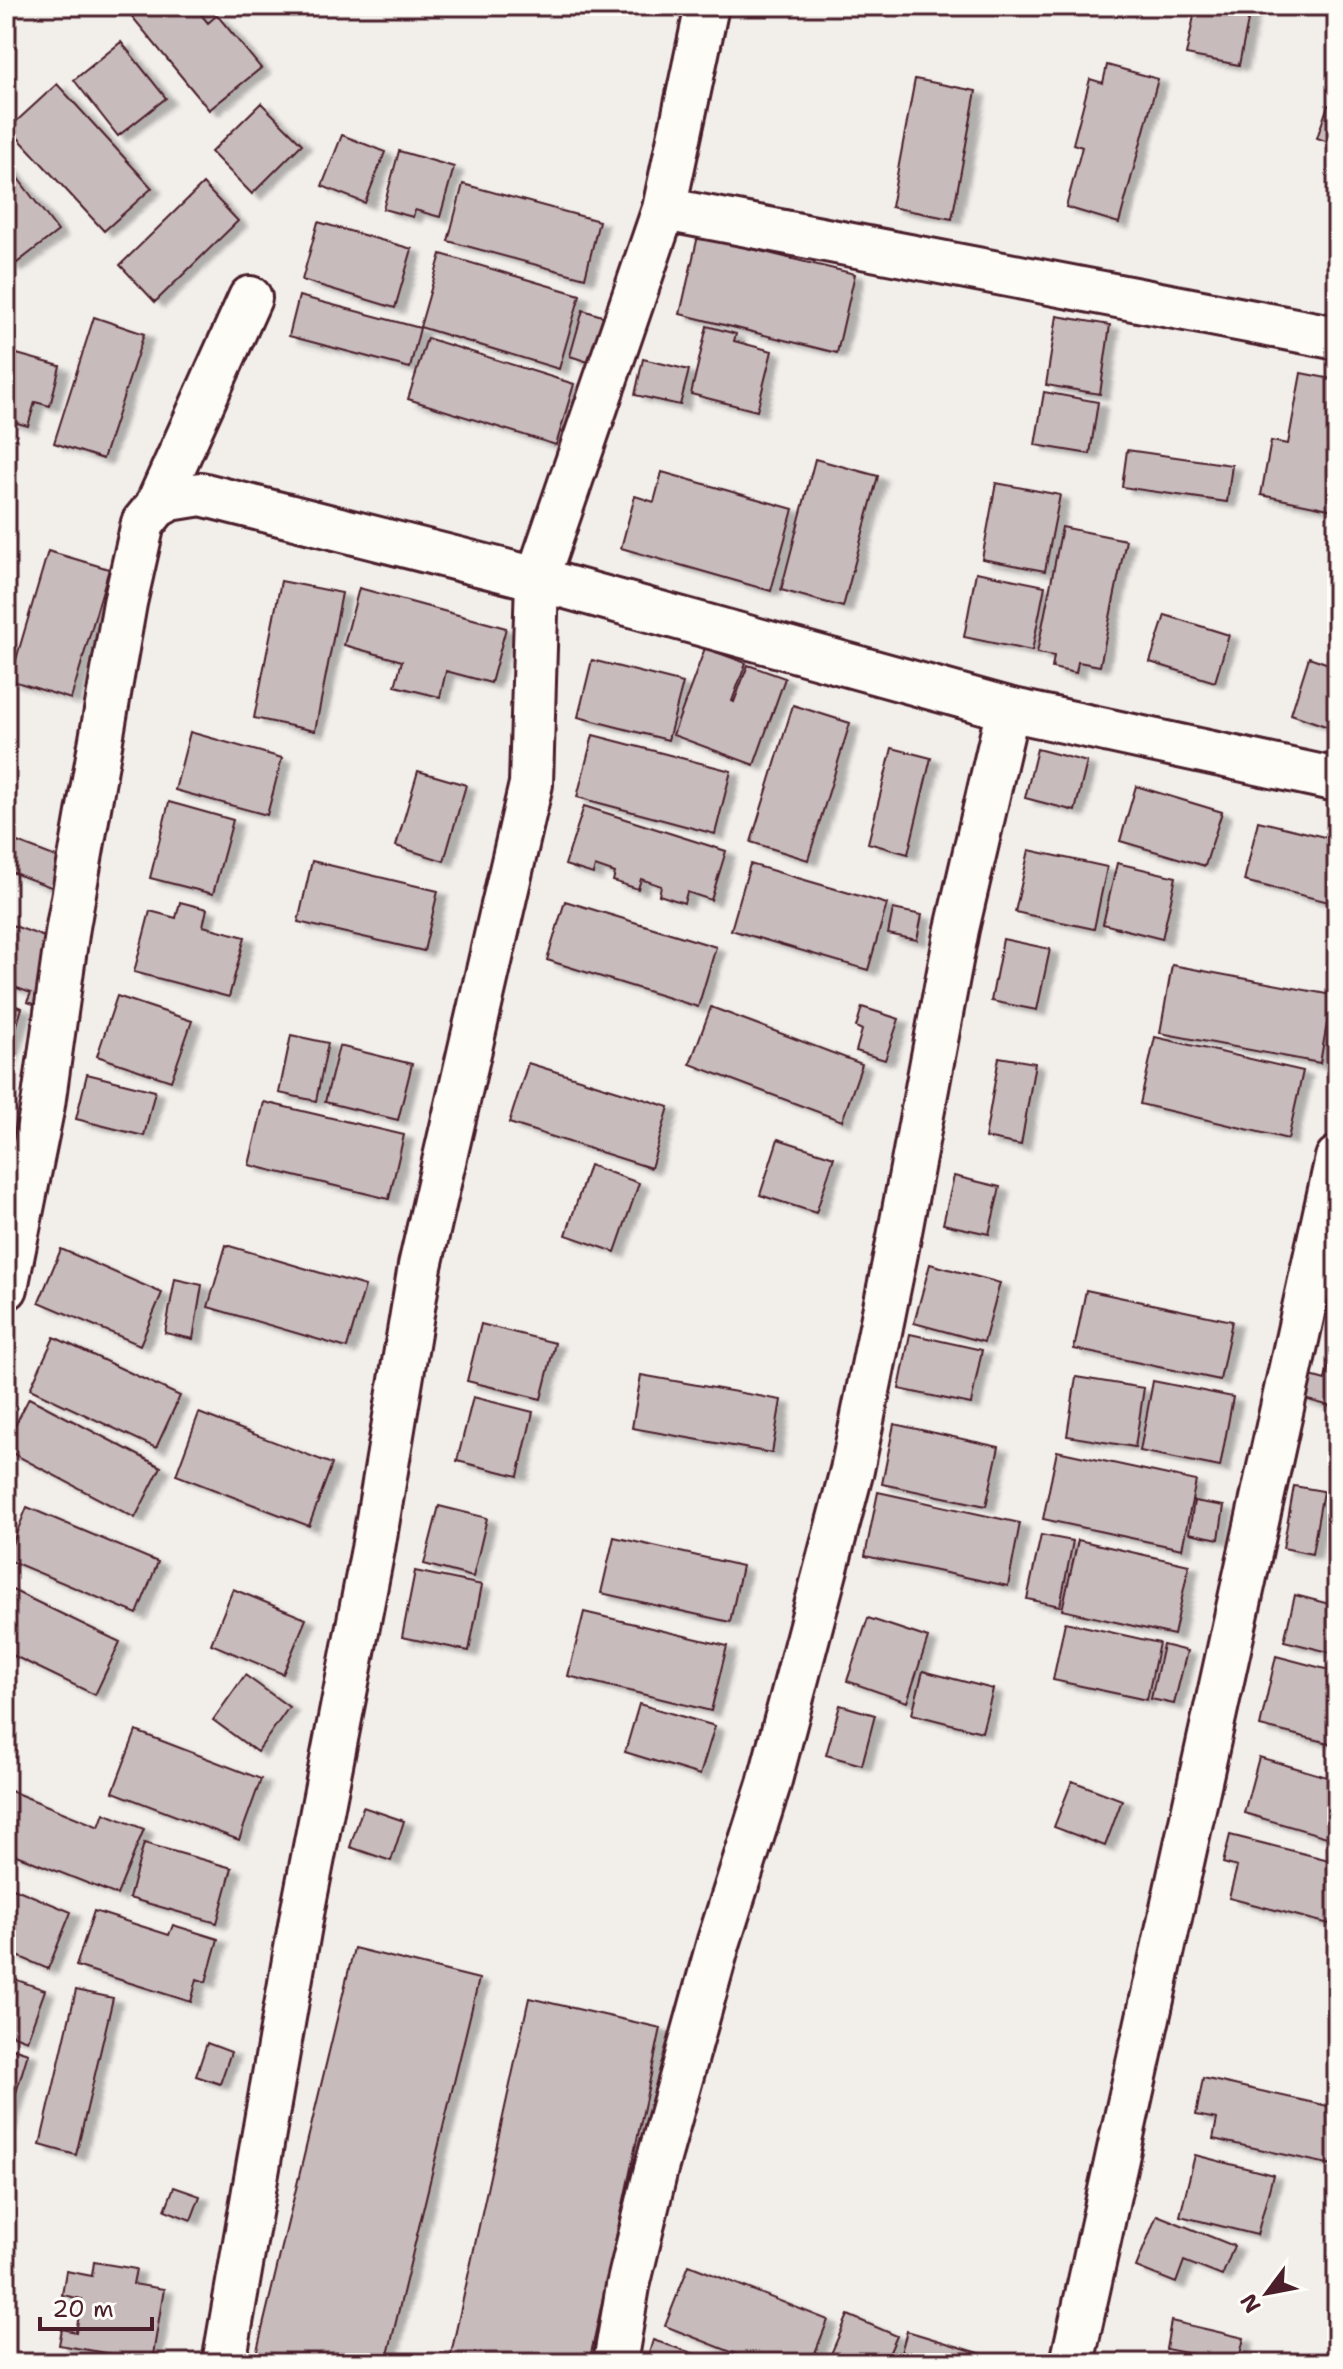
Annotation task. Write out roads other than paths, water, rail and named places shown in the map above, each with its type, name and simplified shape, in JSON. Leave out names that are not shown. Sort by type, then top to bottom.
[{"type":"street","points":[[224,2363],[299,1929],[373,1549],[420,1266],[531,784],[537,579],[664,209],[707,6]]},
{"type":"street","points":[[664,209],[1337,338]]},
{"type":"street","points":[[6,1288],[43,1105],[68,927],[125,603],[143,523],[156,507],[250,298]]},
{"type":"street","points":[[156,507],[170,499],[201,494],[537,579],[1008,709],[1337,780]]},
{"type":"street","points":[[615,2363],[628,2286],[656,2169],[719,1941],[769,1784],[852,1470],[957,929],[1008,709]]},
{"type":"street","points":[[1072,2363],[1337,1158]]}]
